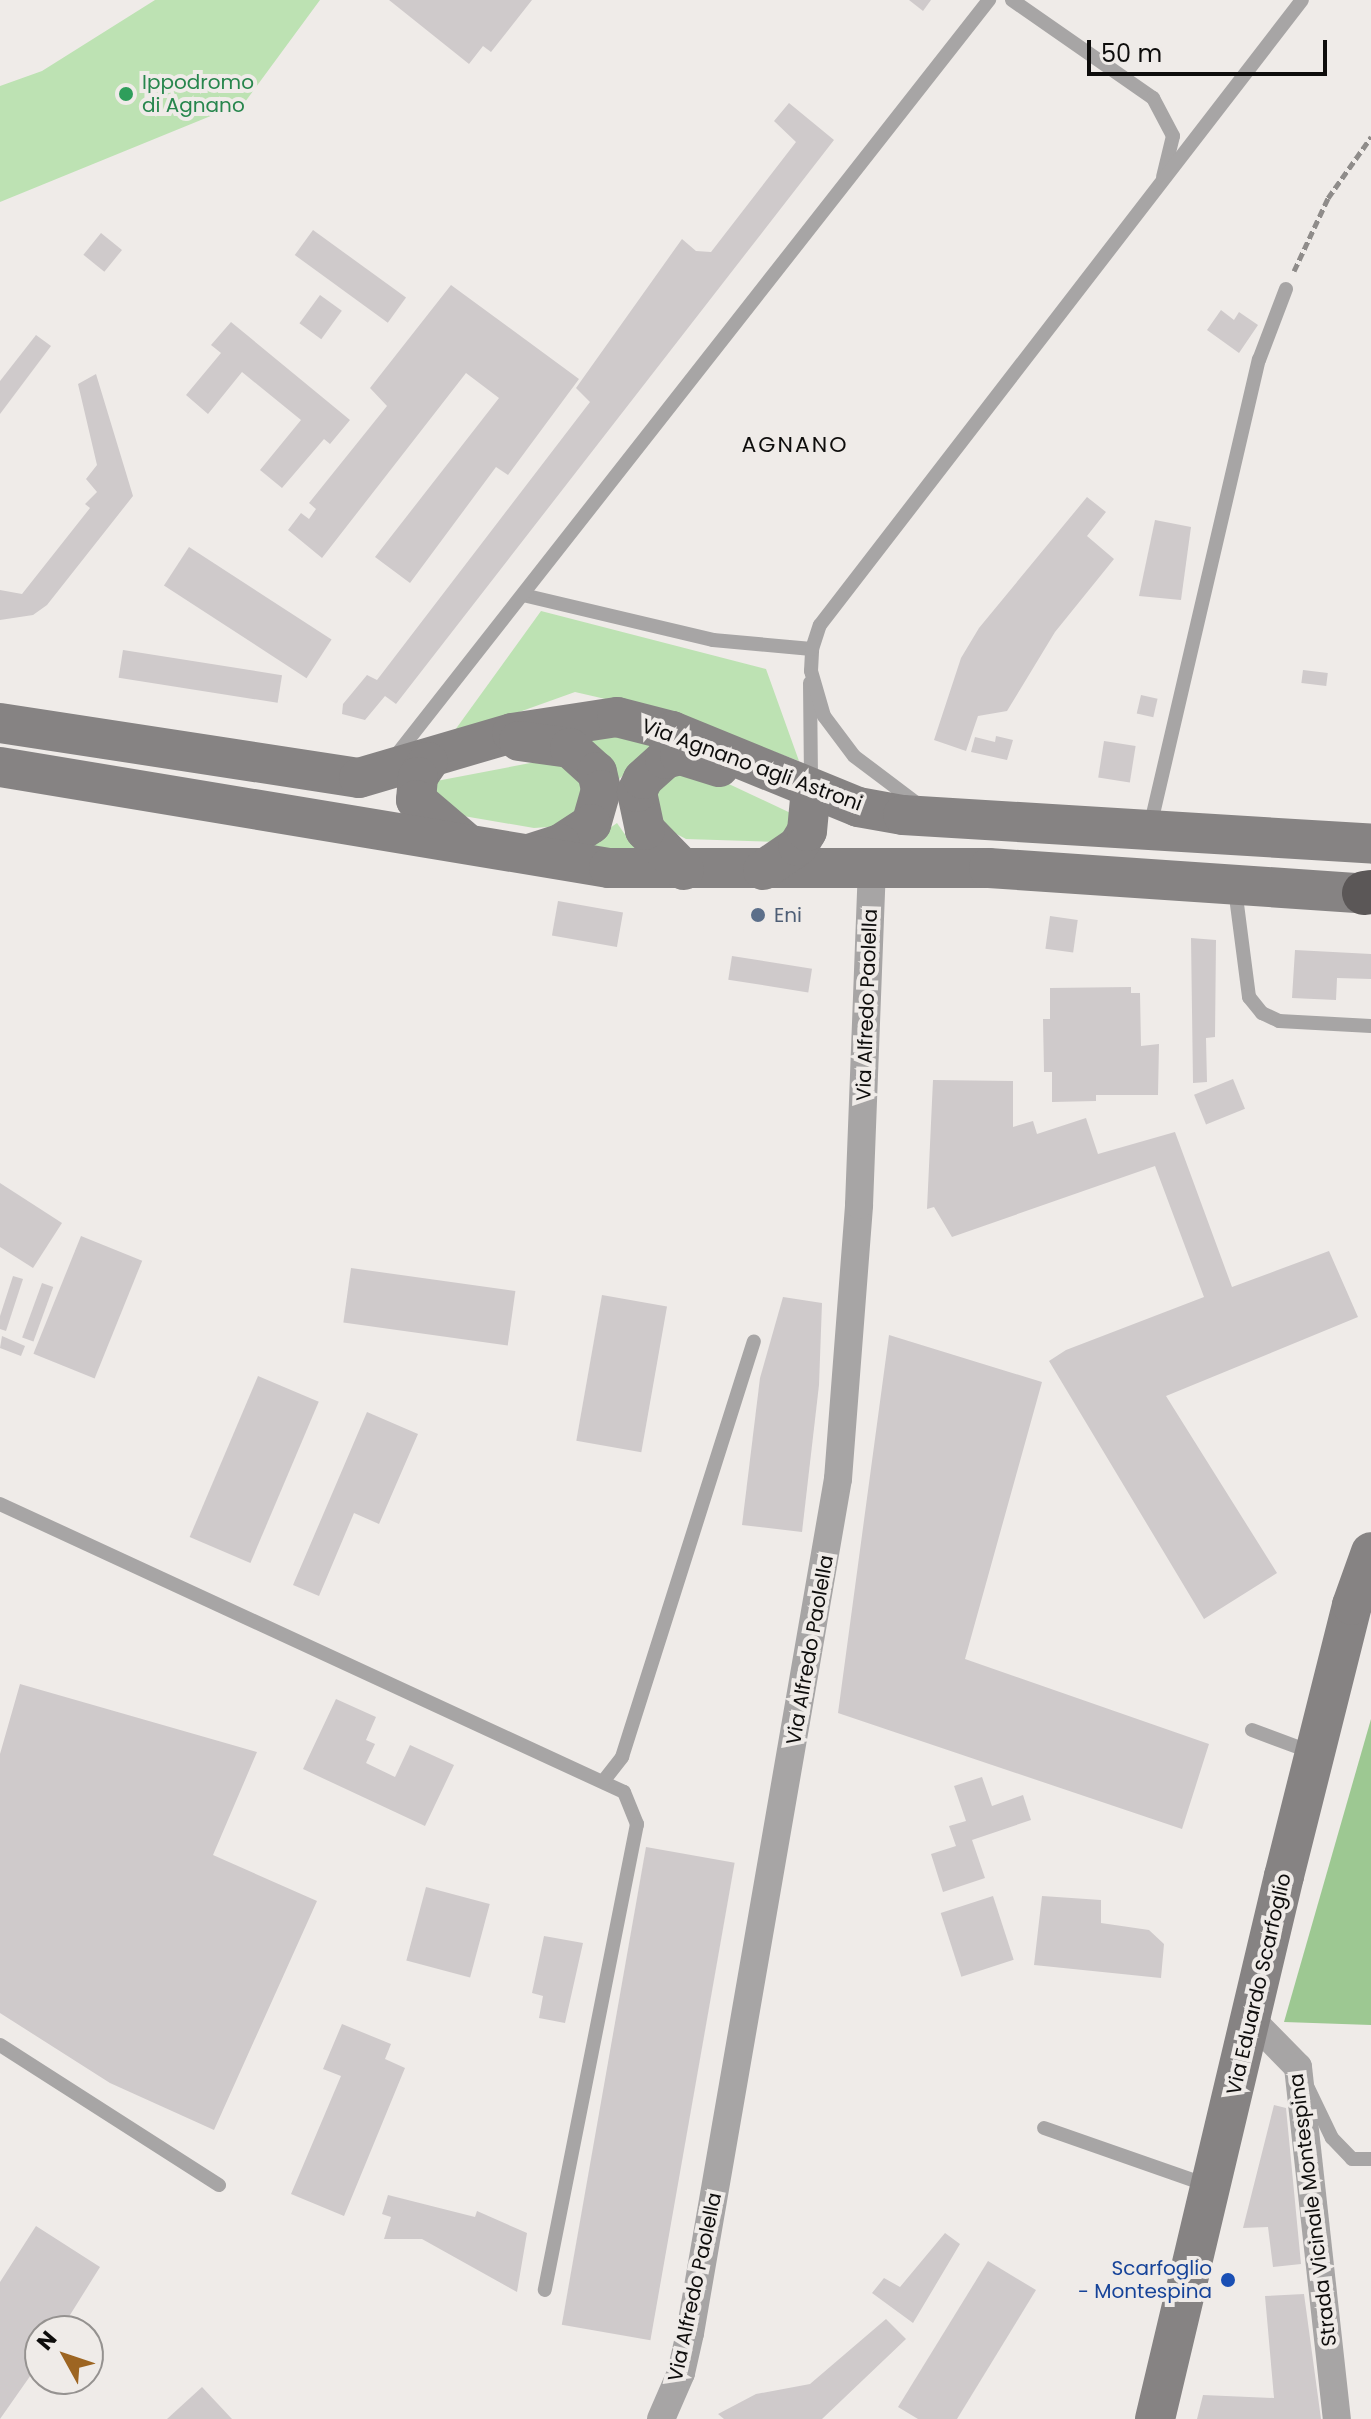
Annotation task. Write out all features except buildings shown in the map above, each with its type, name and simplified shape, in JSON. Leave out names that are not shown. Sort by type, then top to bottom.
[{"type":"main road","name":"Via Agnano agli Astroni","points":[[0,723],[319,775],[359,778],[428,762],[487,741],[569,721],[617,717],[672,731],[858,807],[959,822],[1371,844]]},
{"type":"main road","points":[[487,741],[531,740],[570,748],[597,772],[599,809],[591,824],[560,844],[530,854]]},
{"type":"main road","points":[[684,870],[645,830],[637,805],[643,779],[665,759],[695,757],[759,784],[811,789],[807,831],[798,846],[763,870]]},
{"type":"main road","points":[[428,762],[418,777],[416,800],[424,811],[470,845]]},
{"type":"main road","points":[[0,767],[609,868],[989,868],[1369,893]]},
{"type":"main road","name":"Via Eduardo Scarfoglio","points":[[1155,2419],[1352,1605],[1371,1552]]},
{"type":"street","name":"Via Alfredo Paolella","points":[[661,2419],[681,2373],[690,2333],[838,1479],[859,1205],[872,869]]},
{"type":"street","name":"Strada Vicinale Montespina","points":[[1251,2019],[1298,2067],[1337,2419]]},
{"type":"lane","points":[[383,773],[989,0]]},
{"type":"lane","points":[[1012,0],[1153,98],[1173,136],[1157,193]]},
{"type":"lane","points":[[811,789],[813,745],[807,706],[812,649],[820,625],[1157,193],[1302,0]]},
{"type":"lane","points":[[1149,831],[1259,360],[1286,289]]},
{"type":"lane","points":[[523,595],[713,640],[812,649]]},
{"type":"lane","points":[[811,671],[824,716],[854,756],[908,799],[959,822]]},
{"type":"lane","points":[[1234,884],[1249,997],[1262,1013],[1293,1022],[1371,1026]]},
{"type":"lane","points":[[605,1779],[622,1757],[754,1341]]},
{"type":"lane","points":[[0,1504],[605,1779],[624,1792],[637,1824],[545,2290]]},
{"type":"lane","points":[[1252,1730],[1317,1754]]},
{"type":"lane","points":[[0,2045],[219,2185]]},
{"type":"lane","points":[[1298,2067],[1332,2138],[1352,2159],[1371,2159]]},
{"type":"lane","points":[[1044,2128],[1211,2186]]},
{"type":"path","points":[[1286,289],[1328,198],[1371,137]]},
{"type":"green space","name":"Ippodromo di Agnano","points":[[155,0],[320,0],[245,102],[0,202],[0,86],[42,71]]},
{"type":"green space","points":[[541,611],[766,669],[799,761],[675,715],[575,692],[450,737]]},
{"type":"green space","points":[[614,730],[673,745],[648,751],[616,782],[574,737]]},
{"type":"green space","points":[[546,760],[574,769],[584,795],[579,812],[562,826],[534,828],[446,813],[426,783]]},
{"type":"green space","points":[[699,770],[797,816],[780,842],[686,839],[667,829],[653,810],[655,790],[670,775]]},
{"type":"green space","points":[[617,823],[640,856],[582,848]]},
{"type":"green space","points":[[1371,1719],[1371,2025],[1284,2022]]},
{"type":"place","name":"Ippodromo di Agnano","points":[[126,94]]},
{"type":"place","name":"Eni","points":[[758,915]]},
{"type":"place","name":"Scarfoglio - Montespina","points":[[1228,2280]]},
{"type":"district","name":"AGNANO","points":[[795,445]]}]
